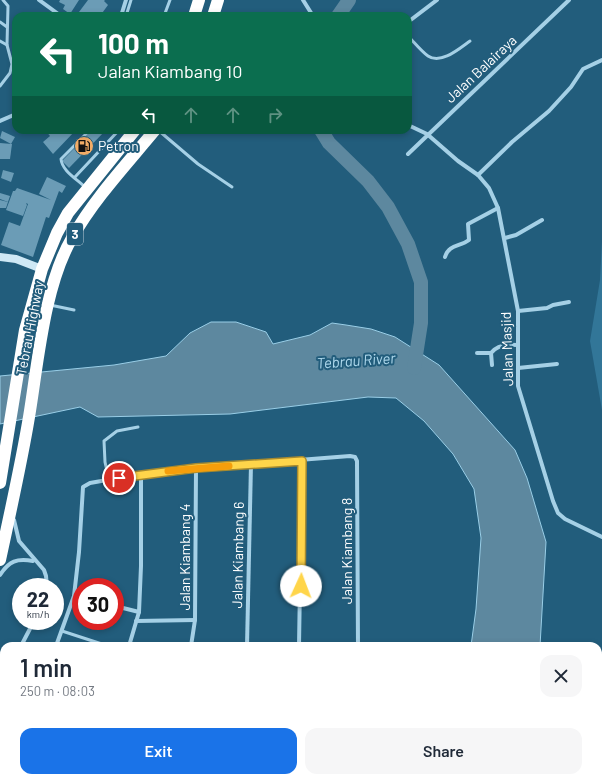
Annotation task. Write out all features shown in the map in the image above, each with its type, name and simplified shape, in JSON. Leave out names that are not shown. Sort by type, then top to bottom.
[{"type":"highway","points":[[195,12],[199,0]]},
{"type":"highway","points":[[214,12],[218,0]]},
{"type":"highway","name":"Tebrau Highway","points":[[1,476],[27,322],[42,269],[57,233],[68,213],[132,134]]},
{"type":"highway","name":"Tebrau Highway","points":[[0,560],[12,508],[38,360],[56,275],[72,238],[94,206],[152,134]]},
{"type":"street","points":[[39,0],[56,12]]},
{"type":"street","points":[[122,12],[126,0]]},
{"type":"street","points":[[303,0],[310,12]]},
{"type":"street","points":[[412,19],[437,0]]},
{"type":"street","name":"Jalan Balairaya","points":[[408,154],[427,134],[509,59],[569,0]]},
{"type":"street","points":[[478,175],[512,142],[549,110],[571,87],[583,69],[602,60]]},
{"type":"street","points":[[0,122],[12,116]]},
{"type":"street","name":"Jalan Masjid","points":[[412,127],[427,134],[458,161],[478,175],[489,188],[498,208],[518,311],[518,386],[553,502],[558,513],[565,519],[602,537]]},
{"type":"street","points":[[445,257],[447,251],[451,247],[469,240],[467,227],[470,222],[498,208]]},
{"type":"street","points":[[505,238],[516,235],[542,220]]},
{"type":"street","points":[[0,257],[16,259],[42,269]]},
{"type":"street","points":[[518,311],[547,308],[552,305],[569,302]]},
{"type":"street","points":[[492,365],[490,353],[494,348],[504,345],[518,345]]},
{"type":"street","points":[[477,353],[490,353]]},
{"type":"street","points":[[518,368],[557,364]]},
{"type":"street","name":"Jalan Kiambang 8","points":[[302,461],[355,457],[357,461],[358,642]]},
{"type":"street","points":[[76,578],[80,552],[83,487],[90,483],[141,474],[196,468],[302,461],[299,642]]},
{"type":"street","name":"Jalan Kiambang 6","points":[[247,642],[251,464]]},
{"type":"street","name":"Jalan Kiambang 4","points":[[192,642],[195,620],[196,468]]},
{"type":"street","points":[[130,642],[138,612],[141,566],[141,474]]},
{"type":"street","points":[[12,508],[15,530],[19,541],[34,561],[44,570],[46,578]]},
{"type":"street","points":[[0,575],[6,566],[16,559],[34,561]]},
{"type":"street","points":[[58,642],[72,602]]},
{"type":"street","points":[[124,608],[138,612]]},
{"type":"street","points":[[136,621],[195,620]]},
{"type":"street","points":[[23,642],[29,630]]},
{"type":"lane","points":[[0,86],[10,73],[12,64],[7,45],[8,6],[3,0]]},
{"type":"lane","points":[[127,12],[131,0]]},
{"type":"lane","points":[[166,12],[170,0]]},
{"type":"lane","points":[[0,22],[8,27]]},
{"type":"lane","points":[[412,40],[429,57],[437,59],[451,55],[470,41]]},
{"type":"lane","points":[[0,41],[7,45]]},
{"type":"lane","points":[[86,134],[61,159],[61,164],[66,171],[76,177],[87,189]]},
{"type":"lane","points":[[76,177],[115,134]]},
{"type":"lane","points":[[163,134],[198,164],[232,187]]},
{"type":"lane","points":[[49,305],[74,310]]},
{"type":"lane","points":[[108,480],[104,441],[117,430],[138,426]]},
{"type":"lane","points":[[62,631],[96,642]]},
{"type":"shaded area","points":[[602,241],[602,410],[590,341],[600,280]]},
{"type":"water","name":"Tebrau River","points":[[211,322],[236,322],[266,332],[273,344],[310,335],[332,323],[371,329],[395,337],[439,365],[515,450],[527,478],[546,542],[540,642],[472,642],[476,609],[481,538],[474,489],[453,454],[424,421],[396,398],[368,397],[230,414],[98,417],[80,407],[0,424],[0,376],[114,365],[166,356],[190,333]]},
{"type":"building","points":[[60,0],[79,0],[71,12],[67,12],[63,9],[65,5],[59,2]]},
{"type":"building","points":[[88,0],[105,0],[104,1],[108,5],[103,12],[79,12]]},
{"type":"building","points":[[2,131],[15,137],[11,144],[0,138]]},
{"type":"building","points":[[48,134],[72,134],[53,154],[43,142],[50,136]]},
{"type":"building","name":"Petron","points":[[88,134],[102,134],[69,168],[62,161]]},
{"type":"building","points":[[0,143],[12,144],[10,159],[0,159]]},
{"type":"building","points":[[3,170],[14,173],[11,182],[1,178]]},
{"type":"building","points":[[47,177],[66,186],[62,193],[59,191],[49,218],[46,217],[33,257],[1,245],[9,222],[20,226],[28,204],[26,203],[27,205],[23,216],[6,210],[13,191],[17,188],[51,200],[39,194]]},
{"type":"building","points":[[0,193],[10,196],[8,202],[0,199]]},
{"type":"building","points":[[0,200],[8,202],[6,208],[0,208]]},
{"type":"waterway","points":[[341,12],[349,0]]},
{"type":"waterway","points":[[323,134],[329,143],[368,181],[388,207],[408,244],[421,282],[421,323],[414,368]]},
{"type":"slow traffic","points":[[168,471],[229,466]]},
{"type":"place","name":"Petron","points":[[84,146]]},
{"type":"route","points":[[119,478],[196,468],[302,461],[301,586]]}]
